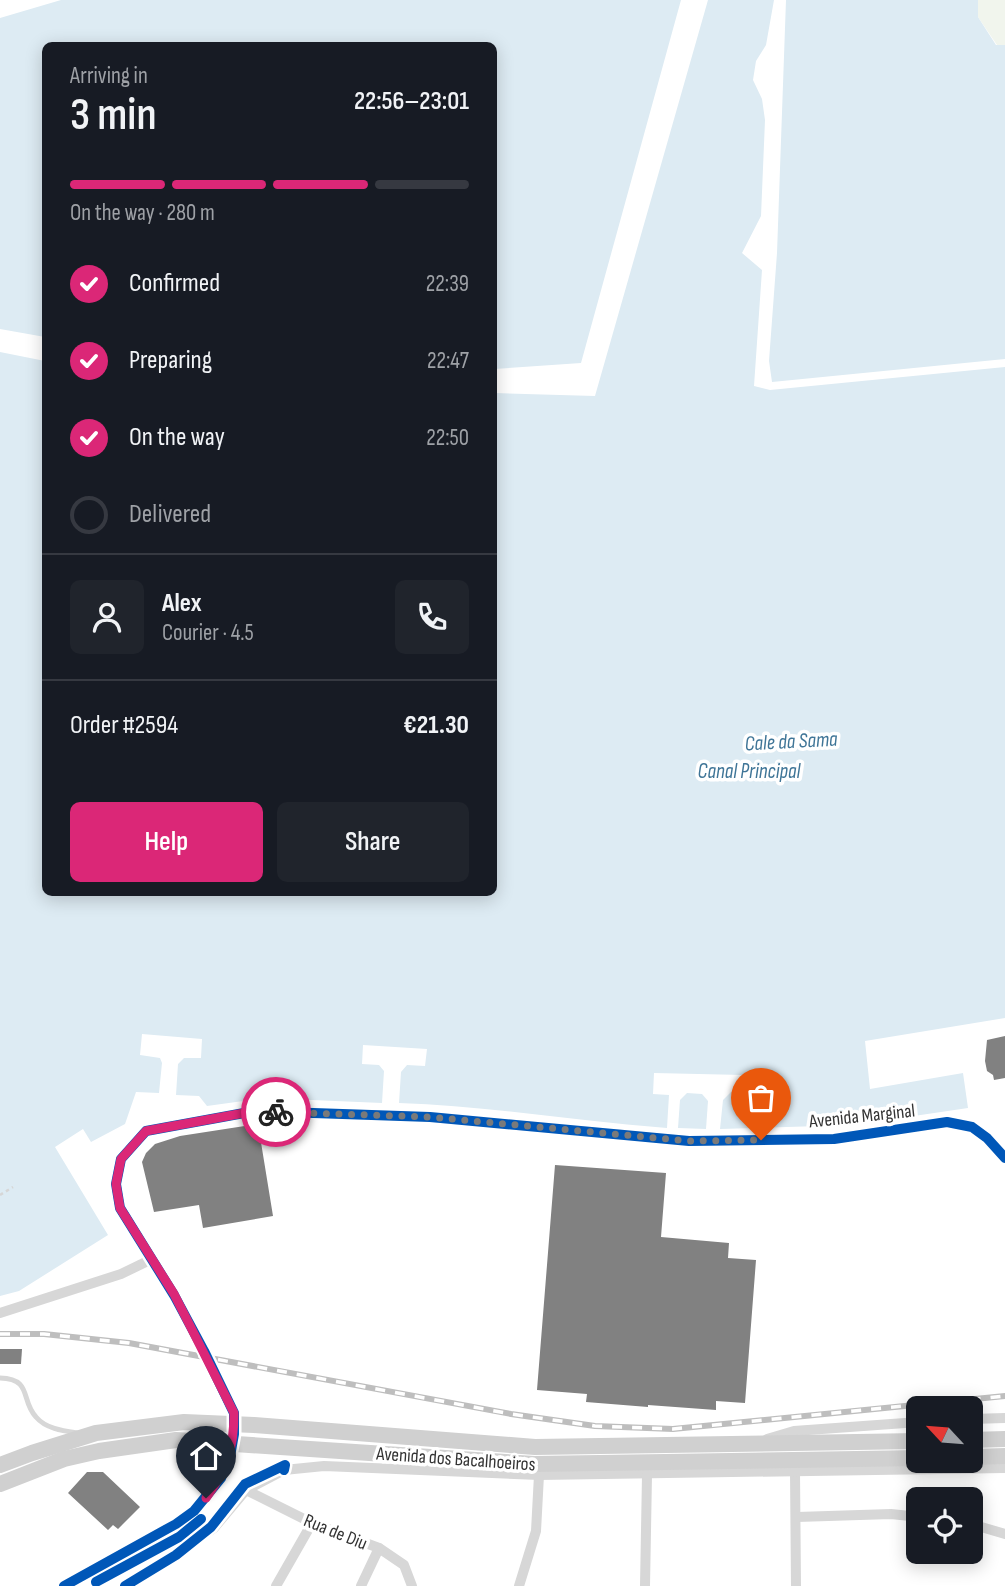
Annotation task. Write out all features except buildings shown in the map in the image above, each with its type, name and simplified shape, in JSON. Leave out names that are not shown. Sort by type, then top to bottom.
[{"type":"main road","name":"Avenida dos Bacalhoeiros","points":[[0,1465],[92,1434],[151,1425],[199,1422],[535,1447],[906,1441]]},
{"type":"main road","points":[[984,1440],[1005,1439]]},
{"type":"main road","name":"Avenida dos Bacalhoeiros","points":[[0,1483],[99,1451],[176,1440],[534,1464],[906,1458]]},
{"type":"main road","points":[[984,1457],[1005,1456]]},
{"type":"street","name":"Avenida Marginal","points":[[64,1586],[176,1524],[194,1511],[221,1478],[230,1456],[234,1434],[234,1413],[174,1294],[120,1208],[116,1184],[121,1159],[146,1131],[255,1111],[430,1117],[689,1141],[834,1139],[947,1122],[972,1127],[987,1138],[1005,1158]]},
{"type":"street","points":[[0,1313],[121,1273],[152,1259]]},
{"type":"street","points":[[984,1419],[1005,1418]]},
{"type":"street","points":[[755,1443],[794,1431],[906,1423]]},
{"type":"street","points":[[126,1586],[214,1528],[246,1490],[284,1470],[324,1466],[539,1475],[647,1475],[1005,1468]]},
{"type":"street","points":[[795,1472],[796,1586]]},
{"type":"street","points":[[519,1586],[536,1531],[539,1475]]},
{"type":"street","points":[[645,1586],[647,1475]]},
{"type":"street","name":"Rua de Diu","points":[[246,1490],[312,1523],[379,1548],[404,1565],[412,1586]]},
{"type":"street","points":[[797,1517],[906,1516]]},
{"type":"street","points":[[276,1586],[312,1523]]},
{"type":"street","points":[[983,1528],[1005,1534]]},
{"type":"street","points":[[361,1586],[379,1548]]},
{"type":"lane","points":[[0,1378],[19,1382],[26,1391],[36,1417],[49,1426],[62,1431],[92,1434]]},
{"type":"path","points":[[0,1195],[13,1187]]},
{"type":"shaded area","points":[[978,0],[1005,0],[1005,45],[997,45],[978,17]]},
{"type":"water","points":[[61,0],[681,0],[581,363],[497,369],[497,42],[42,42],[42,336],[0,329],[0,18]]},
{"type":"water","name":"Canal Principal","points":[[708,0],[774,0],[766,45],[756,61],[753,80],[762,99],[765,120],[761,216],[742,253],[762,270],[754,386],[770,390],[1005,367],[1005,1018],[865,1041],[870,1089],[963,1073],[968,1108],[853,1125],[720,1129],[723,1100],[731,1092],[742,1093],[743,1075],[654,1073],[653,1094],[669,1095],[667,1128],[466,1107],[399,1103],[401,1072],[407,1065],[425,1066],[427,1049],[363,1045],[362,1064],[379,1065],[384,1071],[382,1103],[265,1098],[207,1106],[199,1096],[176,1095],[178,1064],[184,1058],[201,1058],[202,1039],[142,1034],[140,1055],[160,1058],[162,1063],[159,1093],[136,1092],[125,1124],[91,1142],[83,1129],[55,1147],[108,1235],[19,1291],[0,1296],[0,352],[42,360],[42,896],[497,896],[497,393],[595,396]]},
{"type":"water","points":[[786,0],[978,0],[978,17],[996,45],[1005,45],[1005,359],[772,382],[769,361],[777,253]]},
{"type":"water","points":[[687,1093],[702,1094],[708,1101],[706,1129],[678,1128],[680,1100]]},
{"type":"railway","points":[[0,1334],[44,1334],[129,1343],[511,1414],[595,1426],[673,1429],[1005,1396]]},
{"type":"cycle path","points":[[64,1586],[176,1524],[194,1511],[221,1478],[230,1456],[234,1434],[234,1413],[204,1351],[174,1295],[120,1208],[116,1184],[121,1159],[146,1131],[255,1111],[430,1117],[689,1141],[834,1139],[947,1122],[972,1127],[987,1138],[1005,1158]]},
{"type":"cycle path","points":[[125,1586],[176,1555],[211,1527],[245,1484],[285,1465],[284,1470]]},
{"type":"cycle path","points":[[96,1582],[179,1537],[201,1519]]},
{"type":"way so far","points":[[276,1112],[430,1117],[689,1141],[761,1140]]},
{"type":"route","points":[[206,1498],[221,1478],[230,1456],[234,1413],[174,1294],[120,1208],[116,1184],[121,1159],[146,1131],[255,1111],[276,1112]]},
{"type":"water label","name":"Cale da Sama","points":[[791,741]]}]
